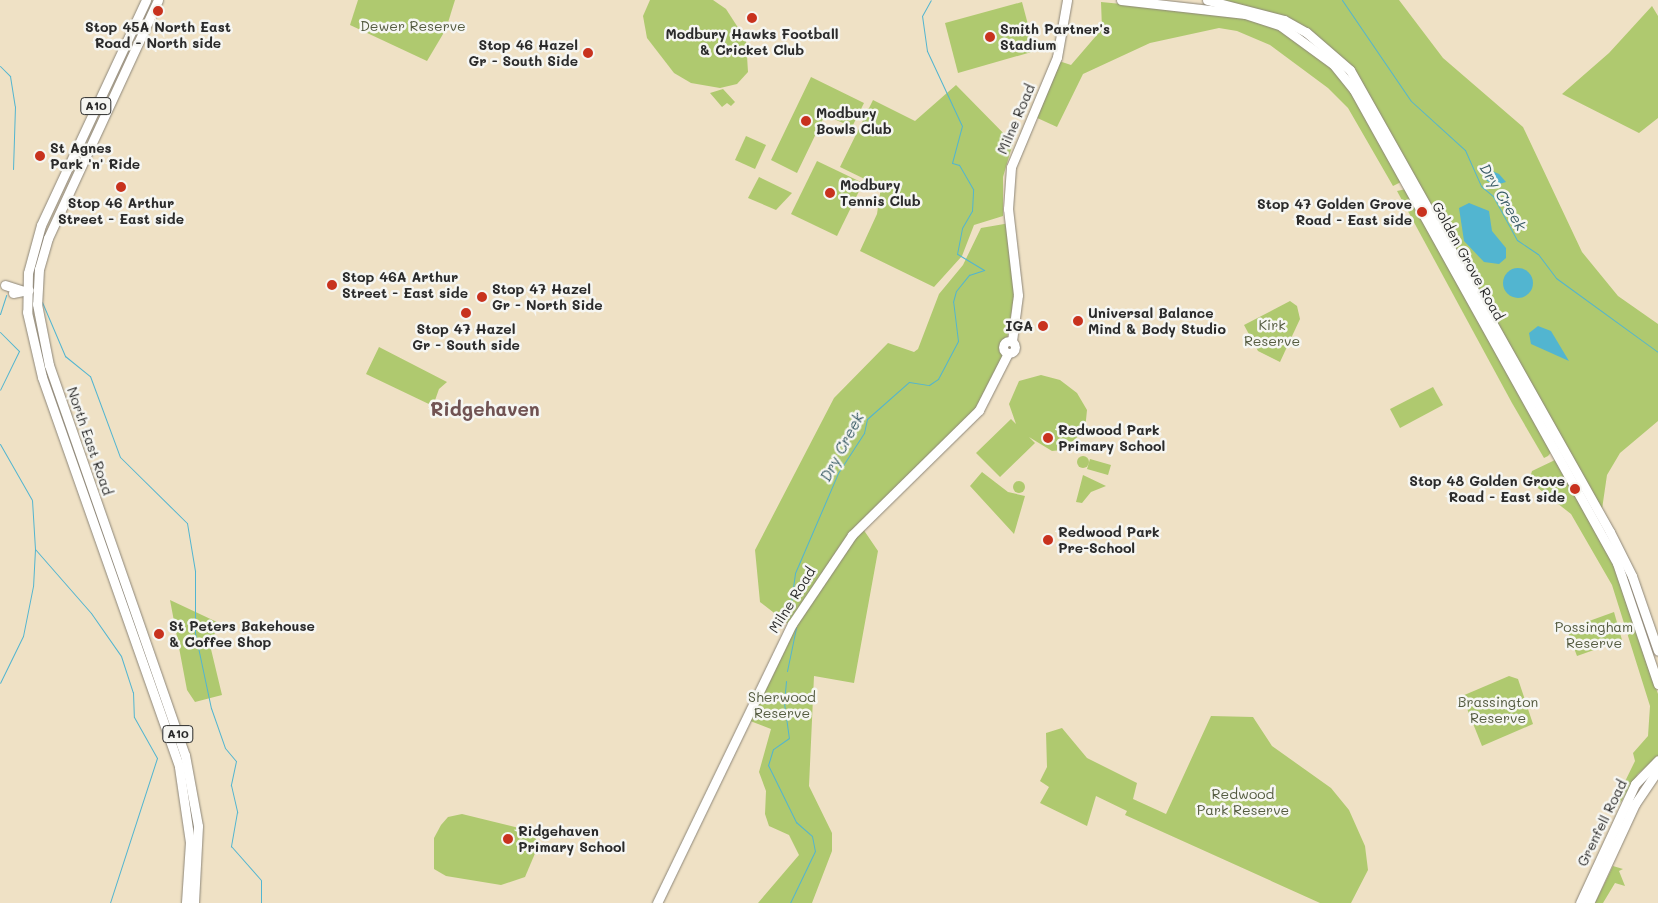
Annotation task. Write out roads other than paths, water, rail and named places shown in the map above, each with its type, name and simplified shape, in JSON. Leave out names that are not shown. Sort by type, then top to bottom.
[{"type":"main road","name":"North East Road","points":[[146,0],[46,214],[27,279],[27,312],[42,377],[179,768],[190,842],[186,903]]},
{"type":"main road","name":"North East Road","points":[[158,0],[56,218],[40,262],[38,308],[56,385],[185,755],[198,826],[194,903]]},
{"type":"main road","name":"Milne Road","points":[[657,903],[803,607],[852,536],[979,410],[1008,353],[1015,348],[1012,341],[1018,295],[1008,209],[1011,167],[1057,57],[1067,0]]},
{"type":"main road","name":"Golden Grove Road","points":[[1121,0],[1163,1],[1245,14],[1281,26],[1333,64],[1354,90],[1616,563],[1654,656],[1658,684]]},
{"type":"main road","name":"Golden Grove Road","points":[[1207,0],[1284,20],[1306,32],[1350,70],[1608,527],[1646,616],[1658,650]]},
{"type":"main road","points":[[27,292],[40,262]]},
{"type":"main road","points":[[2,286],[27,279]]},
{"type":"main road","points":[[2,286],[27,292],[38,308]]},
{"type":"main road","points":[[2,286],[23,301],[27,312]]},
{"type":"main road","points":[[13,293],[27,292]]},
{"type":"main road","points":[[42,377],[56,385],[52,405]]},
{"type":"main road","points":[[1646,616],[1658,630]]},
{"type":"main road","points":[[1654,656],[1658,650]]},
{"type":"main road","name":"Grenfell Road","points":[[1589,903],[1635,784],[1658,760]]},
{"type":"main road","name":"Grenfell Road","points":[[1580,903],[1642,791],[1658,770]]},
{"type":"water","points":[[1490,170],[1499,174],[1506,182],[1496,185],[1487,181],[1484,174]]},
{"type":"water","points":[[1469,203],[1489,211],[1492,231],[1506,248],[1506,258],[1499,264],[1484,262],[1464,241],[1459,208]]},
{"type":"water","points":[[1518,268],[1529,272],[1533,283],[1529,294],[1518,298],[1507,294],[1503,283],[1507,272]]},
{"type":"water","points":[[1538,326],[1551,331],[1569,361],[1531,344],[1529,333]]},
{"type":"waterway","name":"Dry Creek","points":[[789,617],[795,573],[838,473],[864,433],[867,419],[909,382],[929,385],[938,379],[958,341],[953,302],[956,291],[969,275],[984,270],[957,254],[962,228],[972,211],[973,189],[959,165],[952,163],[962,126],[927,51],[922,16],[931,0]]},
{"type":"waterway","name":"Dry Creek","points":[[1342,0],[1411,101],[1465,150],[1481,186],[1493,196],[1517,240],[1538,254],[1556,278],[1658,352]]},
{"type":"waterway","points":[[0,66],[10,76],[15,106],[13,169]]},
{"type":"waterway","points":[[0,314],[6,295]]},
{"type":"waterway","points":[[42,302],[65,356],[90,376],[120,457],[187,523],[195,571],[195,633],[211,708],[225,748],[236,761],[231,785],[237,812],[231,846],[261,880],[261,903]]},
{"type":"waterway","points":[[0,332],[19,351],[0,390]]},
{"type":"waterway","points":[[0,444],[32,500],[35,549],[33,586],[23,636],[0,683]]},
{"type":"waterway","points":[[35,549],[91,613],[121,656],[133,692],[134,717],[157,758],[110,903]]},
{"type":"waterway","name":"Dry Creek","points":[[787,671],[796,628]]},
{"type":"waterway","name":"Dry Creek","points":[[786,681],[784,703],[789,738],[773,749],[768,765],[796,822],[812,836],[815,851],[790,903]]},
{"type":"place","name":"Stop 45A North East Road - North side","points":[[158,11]]},
{"type":"place","name":"Modbury Hawks Football & Cricket Club","points":[[752,18]]},
{"type":"place","name":"Smith Partner's Stadium","points":[[990,37]]},
{"type":"place","name":"Stop 46 Hazel Gr - South Side","points":[[588,53]]},
{"type":"place","name":"Modbury Bowls Club","points":[[806,121]]},
{"type":"place","name":"St Agnes Park 'n' Ride","points":[[40,156]]},
{"type":"place","name":"Stop 46 Arthur Street - East side","points":[[121,187]]},
{"type":"place","name":"Modbury Tennis Club","points":[[830,193]]},
{"type":"place","name":"Stop 47 Golden Grove Road - East side","points":[[1422,212]]},
{"type":"place","name":"Stop 46A Arthur Street - East side","points":[[332,285]]},
{"type":"place","name":"Stop 47 Hazel Gr - North Side","points":[[482,297]]},
{"type":"place","name":"Stop 47 Hazel Gr - South side","points":[[466,313]]},
{"type":"place","name":"Universal Balance Mind & Body Studio","points":[[1078,321]]},
{"type":"place","name":"IGA","points":[[1043,326]]},
{"type":"place","name":"Redwood Park Primary School","points":[[1048,438]]},
{"type":"place","name":"Stop 48 Golden Grove Road - East side","points":[[1575,489]]},
{"type":"place","name":"Redwood Park Pre-School","points":[[1048,540]]},
{"type":"place","name":"St Peters Bakehouse & Coffee Shop","points":[[159,634]]},
{"type":"place","name":"Ridgehaven Primary School","points":[[508,839]]},
{"type":"district","name":"Ridgehaven","points":[[485,409]]},
{"type":"park label","name":"Dewer Reserve","points":[[413,26]]},
{"type":"park label","name":"Kirk Reserve","points":[[1272,334]]},
{"type":"park label","name":"Possingham Reserve","points":[[1594,636]]},
{"type":"park label","name":"Sherwood Reserve","points":[[782,706]]},
{"type":"park label","name":"Brassington Reserve","points":[[1498,710]]},
{"type":"park label","name":"Redwood Park Reserve","points":[[1243,802]]}]
